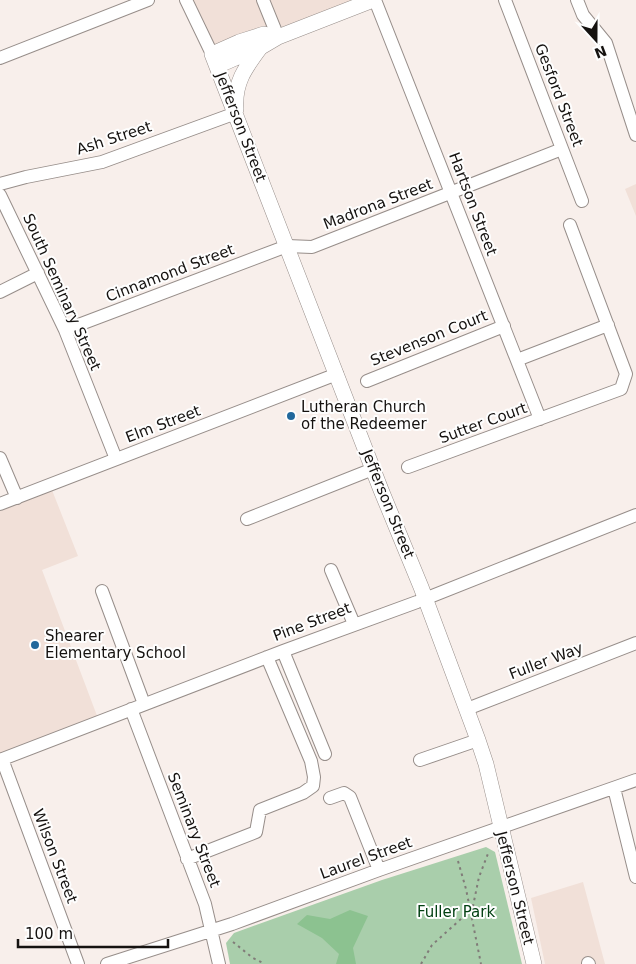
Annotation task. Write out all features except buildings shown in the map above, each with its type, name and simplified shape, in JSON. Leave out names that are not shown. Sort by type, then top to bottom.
[{"type":"main road","points":[[214,60],[261,47],[278,36],[374,0]]},
{"type":"main road","points":[[214,60],[239,42],[264,34],[278,36]]},
{"type":"main road","points":[[236,113],[235,101],[240,78],[245,67],[261,47]]},
{"type":"main road","name":"Jefferson Street","points":[[214,60],[425,598],[478,740],[486,764],[534,964]]},
{"type":"street","points":[[0,58],[148,0]]},
{"type":"street","points":[[186,0],[214,60]]},
{"type":"street","points":[[263,0],[278,36]]},
{"type":"street","name":"Hartson Street","points":[[374,0],[540,419]]},
{"type":"street","name":"Gesford Street","points":[[505,0],[582,201]]},
{"type":"street","points":[[577,0],[583,15],[606,43],[636,135]]},
{"type":"street","name":"Ash Street","points":[[0,184],[102,162],[236,113]]},
{"type":"street","name":"Madrona Street","points":[[287,246],[312,247],[562,149]]},
{"type":"street","name":"South Seminary Street","points":[[0,195],[65,330],[116,459]]},
{"type":"street","points":[[517,360],[608,325],[570,225]]},
{"type":"street","name":"Cinnamond Street","points":[[65,330],[287,246]]},
{"type":"street","points":[[0,292],[38,273]]},
{"type":"street","name":"Sutter Court","points":[[408,467],[621,389],[626,374],[608,325]]},
{"type":"street","name":"Stevenson Court","points":[[367,381],[504,326]]},
{"type":"street","name":"Elm Street","points":[[0,504],[337,374]]},
{"type":"street","points":[[0,458],[17,498]]},
{"type":"street","points":[[247,519],[373,469]]},
{"type":"street","name":"Pine Street","points":[[1,759],[425,598],[636,515]]},
{"type":"street","points":[[331,570],[354,624]]},
{"type":"street","points":[[102,591],[144,704]]},
{"type":"street","name":"Fuller Way","points":[[467,709],[636,643]]},
{"type":"street","points":[[283,651],[325,754]]},
{"type":"street","points":[[187,859],[256,832],[260,810],[303,793],[313,786],[314,777],[311,761],[267,657]]},
{"type":"street","name":"Seminary Street","points":[[131,709],[205,904],[219,964]]},
{"type":"street","points":[[420,760],[478,740]]},
{"type":"street","name":"Wilson Street","points":[[1,759],[78,964]]},
{"type":"street","name":"Laurel Street","points":[[107,964],[232,924],[379,870],[636,780]]},
{"type":"street","points":[[614,788],[636,877]]},
{"type":"street","points":[[330,798],[344,793],[350,797],[379,870]]},
{"type":"path","points":[[421,964],[432,945],[469,911],[474,901],[479,877],[489,851]]},
{"type":"path","points":[[458,861],[466,889],[481,964]]},
{"type":"path","points":[[233,942],[253,958],[266,964]]},
{"type":"shaded area","points":[[186,0],[373,0],[212,54]]},
{"type":"shaded area","points":[[636,184],[636,216],[625,189]]},
{"type":"shaded area","name":"Shearer Elementary School","points":[[50,485],[78,556],[42,570],[99,721],[0,760],[0,504]]},
{"type":"shaded area","points":[[583,882],[605,964],[545,964],[531,898]]},
{"type":"green space","name":"Fuller Park","points":[[486,847],[495,852],[522,964],[230,964],[226,943],[234,933],[382,880]]},
{"type":"green space","points":[[350,910],[368,916],[353,948],[356,964],[336,964],[339,954],[322,938],[297,924],[307,915],[330,919]]},
{"type":"place","name":"Lutheran Church of the Redeemer","points":[[291,416]]},
{"type":"place","name":"Shearer Elementary School","points":[[35,645]]}]
